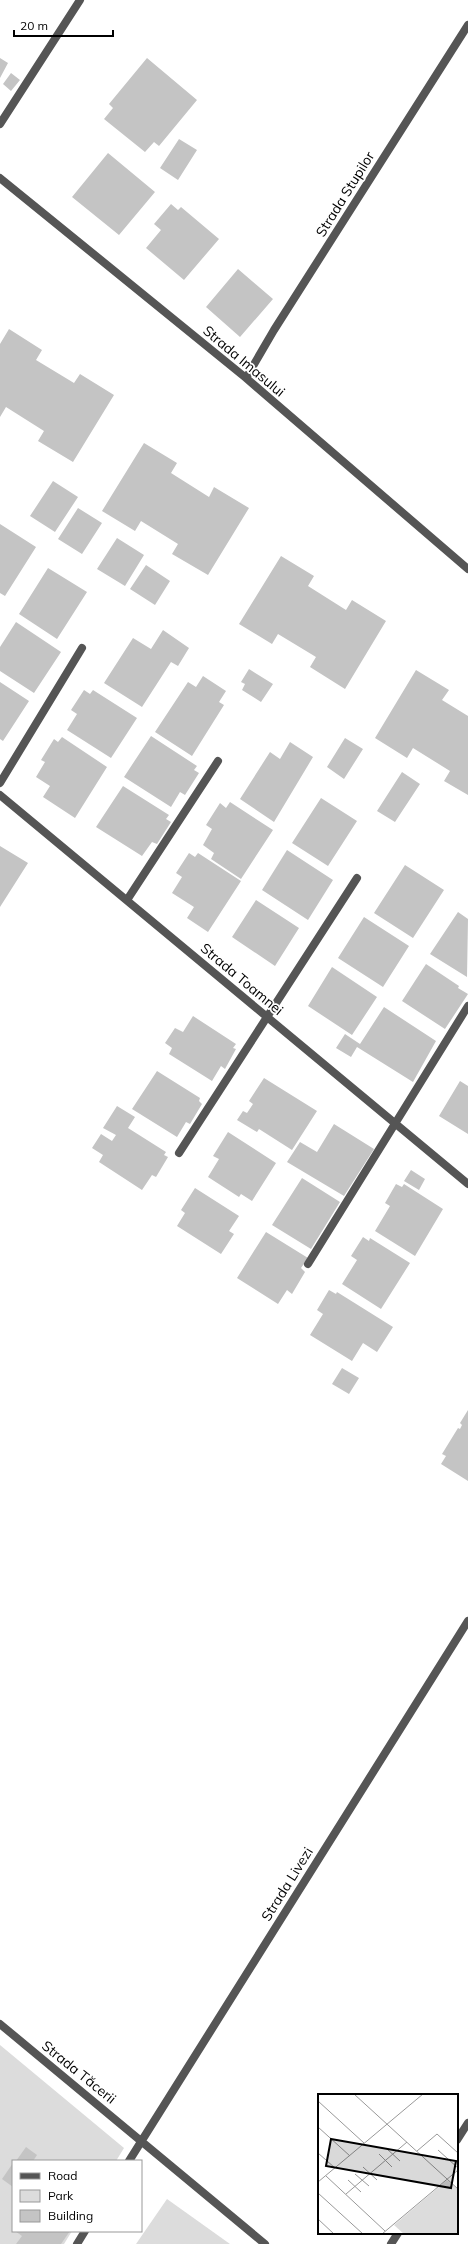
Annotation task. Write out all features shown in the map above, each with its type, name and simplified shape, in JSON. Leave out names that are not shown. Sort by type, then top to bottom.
[{"type":"street","points":[[0,124],[80,0]]},
{"type":"street","name":"Strada Stupilor","points":[[246,378],[274,330],[468,25]]},
{"type":"street","name":"Strada Imasului","points":[[0,178],[246,378],[468,569]]},
{"type":"street","points":[[0,783],[82,648]]},
{"type":"street","points":[[127,900],[218,761]]},
{"type":"street","name":"Strada Toamnei","points":[[0,794],[468,1184]]},
{"type":"street","points":[[179,1153],[357,878]]},
{"type":"street","points":[[308,1264],[468,1006]]},
{"type":"street","name":"Strada Livezi","points":[[129,2160],[468,1621]]},
{"type":"street","name":"Strada Tăcerii","points":[[0,2024],[266,2244]]},
{"type":"street","points":[[458,2138],[468,2123]]},
{"type":"street","points":[[77,2244],[84,2232]]},
{"type":"street","points":[[391,2244],[397,2234]]},
{"type":"green space","points":[[0,2045],[124,2148],[117,2160],[12,2160],[12,2232],[71,2232],[64,2244],[0,2244]]},
{"type":"green space","points":[[167,2199],[230,2244],[136,2244]]},
{"type":"building","points":[[0,58],[8,63],[0,78]]},
{"type":"building","points":[[147,58],[197,100],[159,146],[154,142],[145,152],[104,119],[113,108],[109,104]]},
{"type":"building","points":[[11,73],[20,80],[11,91],[3,84]]},
{"type":"building","points":[[179,139],[197,150],[178,180],[160,168]]},
{"type":"building","points":[[108,153],[155,192],[119,235],[72,197]]},
{"type":"building","points":[[171,204],[178,210],[181,207],[219,239],[184,280],[146,248],[161,230],[154,224]]},
{"type":"building","points":[[238,269],[273,299],[240,337],[206,307]]},
{"type":"building","points":[[9,329],[42,350],[36,360],[74,383],[80,374],[114,395],[73,462],[38,441],[44,431],[6,407],[0,417],[0,344]]},
{"type":"building","points":[[144,443],[177,463],[171,473],[209,497],[214,487],[249,508],[208,575],[172,554],[178,544],[141,521],[135,531],[102,511]]},
{"type":"building","points":[[53,481],[78,497],[55,532],[30,516]]},
{"type":"building","points":[[78,508],[102,523],[82,554],[58,539]]},
{"type":"building","points":[[0,524],[36,547],[5,596],[0,593]]},
{"type":"building","points":[[117,538],[144,555],[125,586],[97,569]]},
{"type":"building","points":[[281,556],[314,576],[308,586],[346,610],[352,600],[386,621],[345,689],[310,667],[316,657],[278,634],[272,644],[239,624]]},
{"type":"building","points":[[146,565],[170,581],[155,605],[130,589]]},
{"type":"building","points":[[48,568],[87,592],[57,639],[19,614]]},
{"type":"building","points":[[16,622],[61,652],[34,693],[0,671],[0,647]]},
{"type":"building","points":[[163,630],[189,648],[178,666],[171,662],[142,707],[104,683],[133,638],[151,649]]},
{"type":"building","points":[[249,669],[273,684],[261,702],[242,690],[245,684],[241,682]]},
{"type":"building","points":[[416,670],[449,690],[442,700],[468,716],[468,795],[444,781],[450,771],[413,748],[407,758],[375,738]]},
{"type":"building","points":[[203,676],[226,691],[219,702],[224,705],[192,756],[155,732],[188,682],[196,687]]},
{"type":"building","points":[[0,682],[29,701],[3,741],[0,739]]},
{"type":"building","points":[[84,690],[90,694],[93,690],[137,718],[111,758],[67,730],[77,714],[71,710]]},
{"type":"building","points":[[151,736],[197,766],[194,770],[199,773],[185,795],[180,792],[171,807],[124,777]]},
{"type":"building","points":[[62,737],[107,767],[75,818],[43,797],[50,786],[36,777],[45,762],[41,760],[54,739],[58,742]]},
{"type":"building","points":[[345,738],[363,749],[344,779],[327,767]]},
{"type":"building","points":[[290,742],[313,757],[274,822],[240,799],[270,752],[280,759]]},
{"type":"building","points":[[402,772],[420,784],[395,822],[377,811]]},
{"type":"building","points":[[123,786],[169,815],[166,819],[171,822],[157,844],[152,842],[142,856],[96,827]]},
{"type":"building","points":[[321,798],[357,821],[328,866],[292,843]]},
{"type":"building","points":[[230,802],[273,830],[241,879],[211,859],[214,853],[203,845],[212,829],[206,825],[220,803],[226,808]]},
{"type":"building","points":[[0,846],[28,863],[0,907]]},
{"type":"building","points":[[287,850],[333,880],[308,920],[262,890]]},
{"type":"building","points":[[189,853],[195,857],[198,853],[241,881],[208,932],[187,918],[194,907],[172,893],[182,877],[176,873]]},
{"type":"building","points":[[405,865],[444,890],[413,938],[374,913]]},
{"type":"building","points":[[256,900],[299,928],[275,966],[232,937]]},
{"type":"building","points":[[458,912],[468,919],[467,977],[430,954]]},
{"type":"building","points":[[364,917],[409,946],[383,987],[338,958]]},
{"type":"building","points":[[426,964],[459,986],[458,988],[468,994],[445,1029],[402,1001]]},
{"type":"building","points":[[332,967],[377,997],[352,1035],[308,1006]]},
{"type":"building","points":[[384,1007],[436,1041],[413,1082],[357,1047],[351,1057],[336,1048],[345,1034],[360,1044]]},
{"type":"building","points":[[193,1016],[236,1044],[233,1048],[236,1049],[225,1069],[221,1066],[212,1081],[169,1054],[172,1048],[165,1043],[175,1028],[183,1032]]},
{"type":"building","points":[[157,1071],[200,1098],[199,1101],[202,1104],[190,1124],[186,1122],[177,1137],[132,1109]]},
{"type":"building","points":[[264,1078],[317,1111],[292,1150],[259,1129],[257,1132],[237,1120],[243,1111],[247,1113],[253,1104],[249,1101]]},
{"type":"building","points":[[460,1081],[468,1086],[468,1134],[439,1116]]},
{"type":"building","points":[[117,1106],[135,1117],[128,1128],[166,1152],[164,1155],[168,1157],[156,1177],[152,1175],[142,1190],[99,1162],[103,1155],[92,1148],[101,1134],[112,1141],[116,1135],[103,1128]]},
{"type":"building","points":[[334,1124],[374,1149],[344,1196],[287,1162],[300,1142],[317,1152]]},
{"type":"building","points":[[228,1132],[276,1163],[252,1201],[241,1194],[239,1197],[208,1177],[219,1159],[213,1156]]},
{"type":"building","points":[[411,1170],[425,1179],[419,1190],[404,1181]]},
{"type":"building","points":[[302,1178],[340,1202],[311,1249],[272,1225]]},
{"type":"building","points":[[396,1184],[402,1187],[404,1184],[443,1209],[415,1256],[375,1231],[390,1206],[385,1203]]},
{"type":"building","points":[[195,1188],[239,1216],[229,1231],[234,1234],[221,1254],[177,1226],[185,1213],[181,1210]]},
{"type":"building","points":[[266,1232],[308,1258],[301,1268],[305,1272],[292,1294],[287,1290],[278,1304],[237,1278]]},
{"type":"building","points":[[363,1237],[369,1241],[370,1238],[410,1263],[381,1309],[342,1284],[357,1260],[351,1256]]},
{"type":"building","points":[[329,1290],[336,1294],[337,1292],[393,1327],[377,1352],[363,1343],[352,1361],[310,1335],[323,1314],[317,1310]]},
{"type":"building","points":[[342,1368],[359,1378],[349,1394],[332,1384]]},
{"type":"building","points":[[468,1410],[468,1481],[441,1464],[446,1456],[442,1454],[458,1428],[460,1429],[462,1425],[460,1423]]},
{"type":"building","points":[[26,2147],[37,2155],[34,2160],[17,2160]]},
{"type":"building","points":[[12,2164],[12,2186],[2,2179]]},
{"type":"building","points":[[16,2232],[69,2232],[61,2244],[16,2244],[22,2236]]}]
